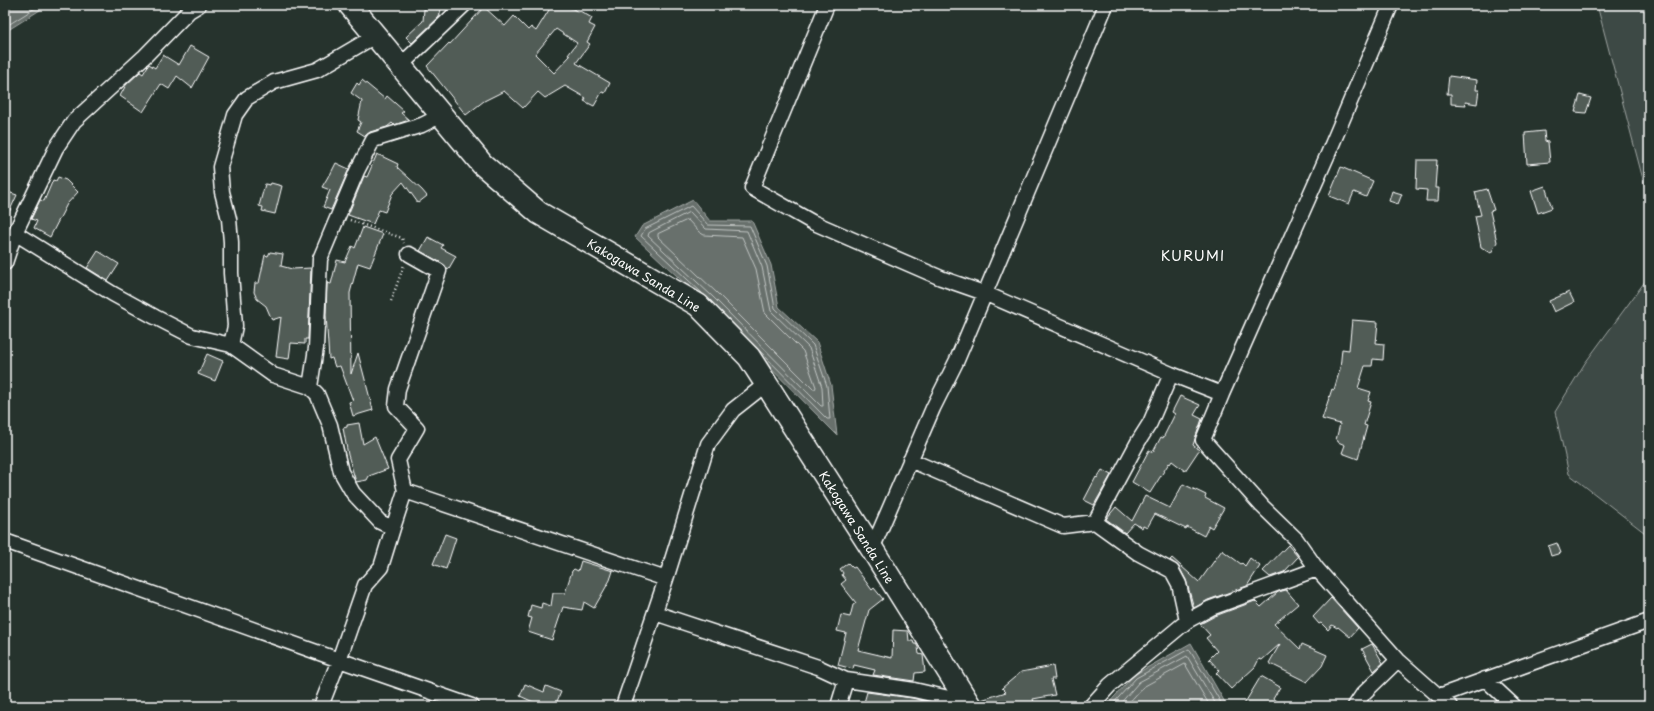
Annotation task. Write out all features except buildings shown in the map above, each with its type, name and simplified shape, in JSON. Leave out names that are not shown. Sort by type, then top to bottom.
[{"type":"main road","name":"Kakogawa Sanda Line","points":[[350,5],[440,116],[482,164],[539,213],[698,305],[749,357],[872,549],[968,704]]},
{"type":"street","points":[[5,263],[15,234],[56,148],[74,121],[145,56],[189,11],[199,5]]},
{"type":"street","points":[[400,66],[464,5]]},
{"type":"street","points":[[827,5],[752,188],[812,222],[941,278],[984,293],[1171,374],[1222,394]]},
{"type":"street","points":[[872,549],[933,408],[958,360],[984,293],[1106,5]]},
{"type":"street","points":[[1391,5],[1328,154],[1203,440],[1262,506],[1296,539],[1317,569],[1398,660],[1450,706]]},
{"type":"street","points":[[231,345],[235,326],[231,273],[231,242],[229,219],[222,192],[220,167],[235,115],[247,98],[274,82],[317,70],[375,36]]},
{"type":"street","points":[[310,387],[316,348],[320,259],[357,172],[373,140],[422,126],[440,116]]},
{"type":"street","points":[[15,234],[113,294],[155,317],[192,336],[231,345],[273,375],[310,387],[317,394],[330,425],[341,472],[353,493],[380,522],[393,528]]},
{"type":"street","points":[[321,706],[365,585],[381,567],[405,491],[398,460],[417,428],[396,406],[398,389],[439,271],[409,254]]},
{"type":"street","points":[[1095,522],[1138,442],[1150,423],[1171,374]]},
{"type":"street","points":[[623,706],[655,613],[708,444],[733,410],[766,384]]},
{"type":"street","points":[[910,460],[1063,526],[1095,522],[1138,553],[1172,571],[1179,584],[1187,621]]},
{"type":"street","points":[[405,491],[666,579]]},
{"type":"street","points":[[5,541],[472,706]]},
{"type":"street","points":[[1091,706],[1110,685],[1187,621],[1212,608],[1317,569]]},
{"type":"street","points":[[655,613],[818,667],[846,680],[914,690],[968,704]]},
{"type":"street","points":[[1439,696],[1649,621]]},
{"type":"street","points":[[1355,706],[1363,694],[1398,660]]},
{"type":"street","points":[[1485,679],[1514,706]]},
{"type":"street","points":[[838,706],[846,680]]},
{"type":"path","points":[[338,216],[402,238],[409,254],[391,301]]},
{"type":"shaded area","points":[[1597,5],[1649,5],[1649,195],[1645,187]]},
{"type":"shaded area","points":[[1649,276],[1649,536],[1569,474],[1555,412],[1585,363]]},
{"type":"water","points":[[5,5],[48,5],[5,32]]},
{"type":"water","points":[[693,200],[710,221],[752,221],[771,265],[779,307],[817,342],[831,385],[837,435],[707,304],[635,237],[642,226]]},
{"type":"water","points":[[1191,643],[1227,706],[1106,706],[1134,675]]},
{"type":"district","name":"KURUMI","points":[[1193,255]]}]
